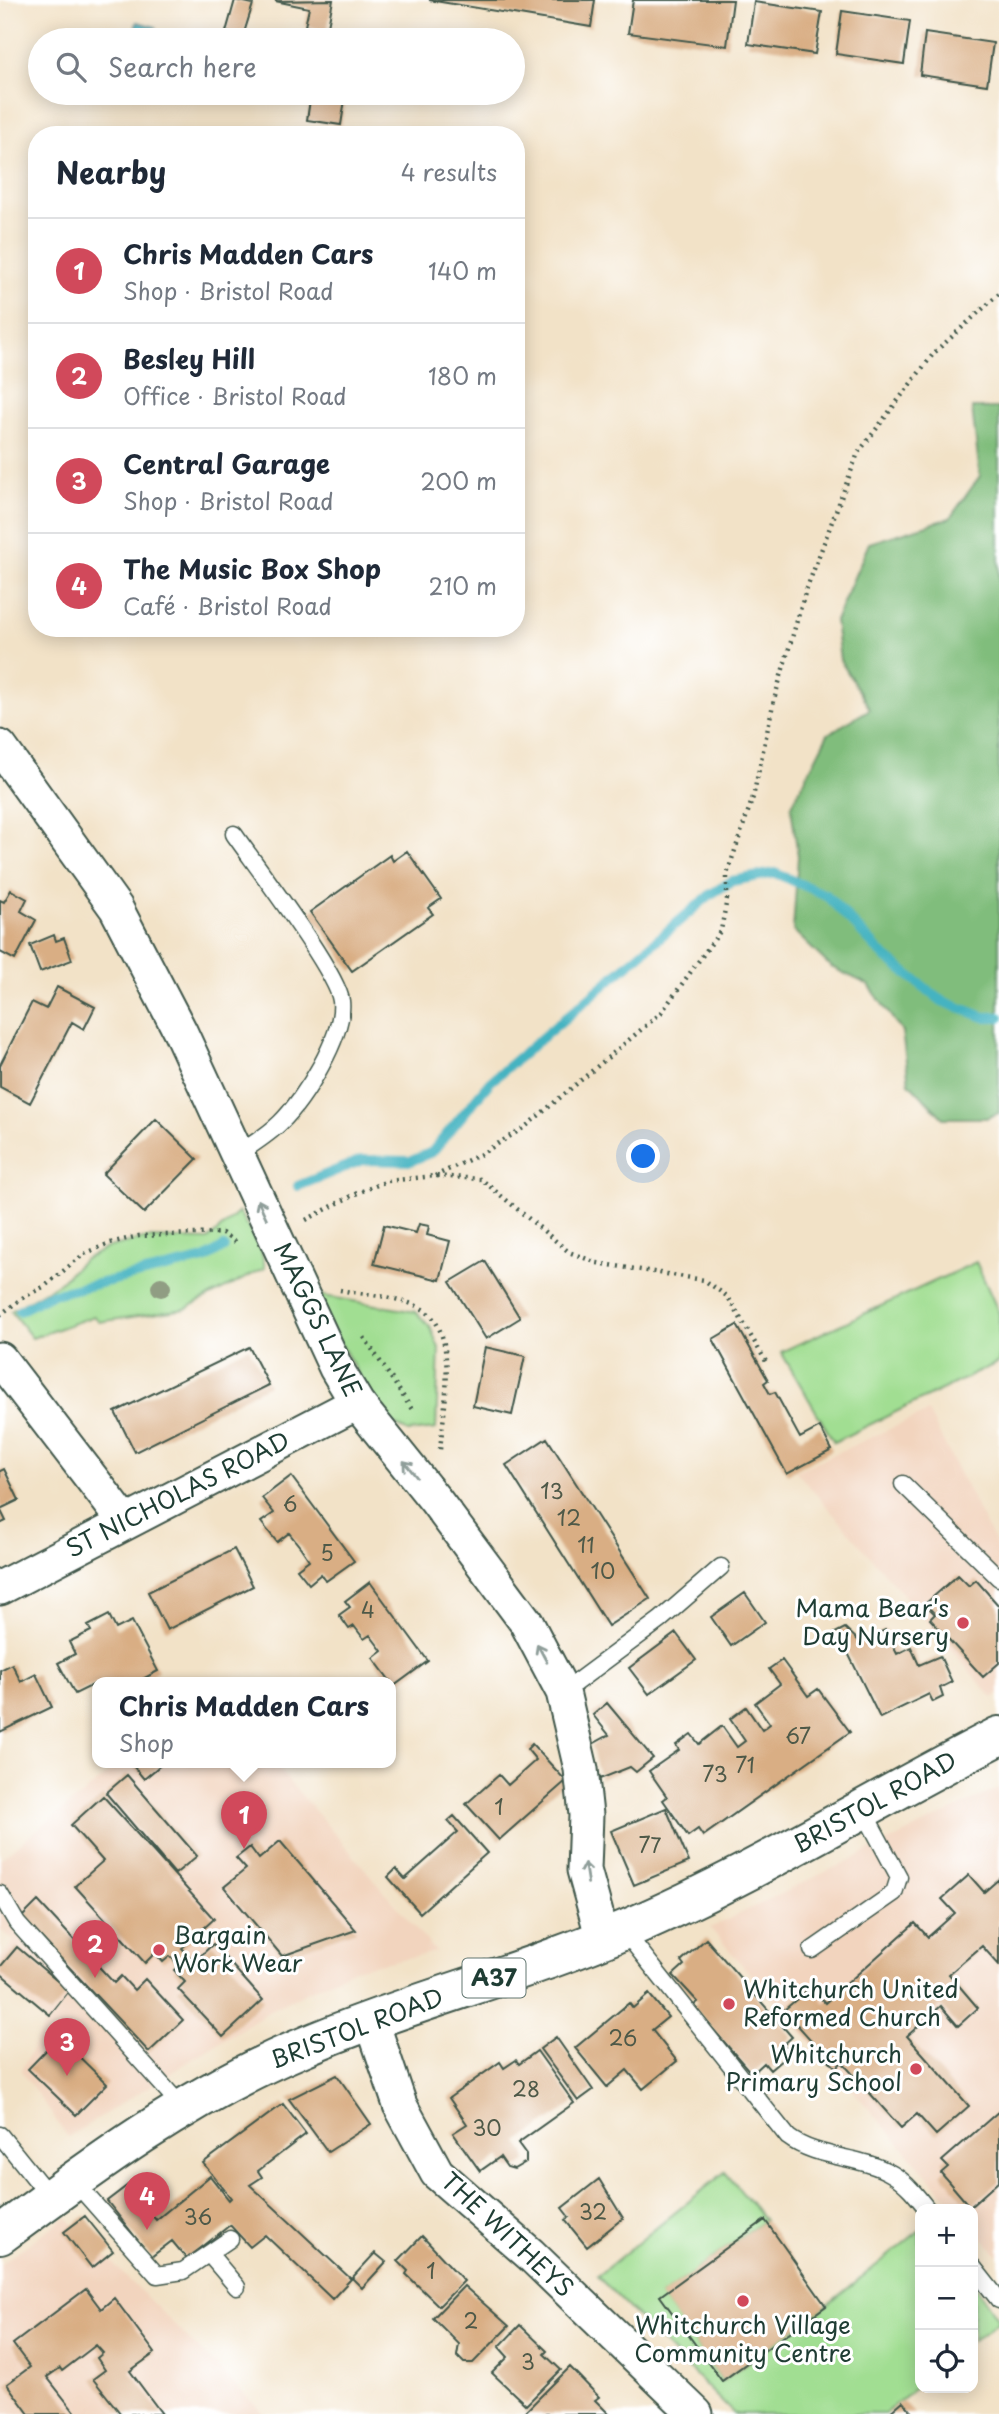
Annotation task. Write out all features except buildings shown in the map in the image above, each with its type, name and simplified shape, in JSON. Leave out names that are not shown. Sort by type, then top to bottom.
[{"type":"highway","name":"BRISTOL ROAD","points":[[0,2235],[62,2189],[183,2108],[253,2070],[371,2019],[613,1935],[719,1887],[999,1736]]},
{"type":"street","name":"MAGGS LANE","points":[[0,747],[116,908],[180,1031],[276,1237],[309,1315],[357,1403],[436,1501],[526,1622],[563,1692],[581,1769],[586,1815],[584,1870],[613,1935]]},
{"type":"street","points":[[0,1360],[125,1522]]},
{"type":"street","name":"ST NICHOLAS ROAD","points":[[0,1588],[357,1403]]},
{"type":"street","name":"THE WITHEYS","points":[[371,2019],[400,2105],[437,2173],[530,2255],[696,2414]]},
{"type":"lane","points":[[234,834],[319,956],[341,999],[337,1032],[307,1089],[280,1123],[237,1155]]},
{"type":"lane","points":[[903,1484],[999,1578]]},
{"type":"lane","points":[[563,1692],[589,1676],[660,1620],[721,1567]]},
{"type":"lane","points":[[812,1950],[894,1893],[899,1877],[862,1809]]},
{"type":"lane","points":[[0,1894],[17,1923],[183,2108]]},
{"type":"lane","points":[[613,1935],[788,2137],[800,2146],[887,2171],[911,2190],[923,2204]]},
{"type":"lane","points":[[0,2134],[157,2275],[183,2272],[230,2239]]},
{"type":"lane","points":[[210,2255],[237,2287]]},
{"type":"lane","points":[[978,2273],[999,2300]]},
{"type":"path","points":[[435,1176],[481,1154],[525,1127],[661,1013],[720,930],[727,900],[727,874],[753,797],[774,700],[805,593],[858,453],[934,353],[999,294]]},
{"type":"path","points":[[276,1237],[376,1185],[435,1176],[481,1179],[569,1252],[597,1263],[704,1280],[728,1297],[768,1365]]},
{"type":"path","points":[[332,1289],[339,1300]]},
{"type":"path","points":[[362,1335],[417,1416]]},
{"type":"path","points":[[432,1440],[440,1451]]},
{"type":"shaded area","name":"Mama Bear's Day Nursery","points":[[928,1412],[999,1551],[999,1695],[993,1698],[796,1471]]},
{"type":"shaded area","points":[[116,1768],[278,1768],[436,1952],[354,1969],[276,2007],[68,2137],[21,2071],[46,2021],[0,1980],[0,1961],[14,1941],[0,1929],[0,1859]]},
{"type":"shaded area","name":"Whitchurch Primary School","points":[[999,1788],[999,2256],[978,2233],[978,2204],[953,2204],[710,1928]]},
{"type":"shaded area","points":[[66,2217],[264,2414],[0,2414],[0,2264]]},
{"type":"green space","points":[[972,408],[999,408],[999,1113],[986,1118],[943,1118],[909,1083],[902,1032],[869,985],[831,967],[793,930],[798,856],[791,807],[828,734],[870,709],[840,660],[835,621],[869,543],[950,518],[980,476]]},
{"type":"green space","points":[[239,1212],[261,1250],[265,1268],[185,1309],[99,1322],[94,1316],[32,1338],[11,1311],[59,1283],[83,1260],[109,1247],[148,1238],[208,1240]]},
{"type":"green space","points":[[976,1262],[999,1313],[999,1362],[834,1442],[781,1352]]},
{"type":"green space","points":[[312,1294],[416,1312],[430,1327],[439,1348],[436,1429],[408,1432],[383,1417]]},
{"type":"green space","points":[[725,2172],[765,2220],[661,2296],[722,2381],[826,2306],[915,2234],[915,2388],[884,2414],[734,2414],[597,2276]]},
{"type":"green space","points":[[978,2290],[999,2321],[978,2337]]},
{"type":"water","points":[[137,22],[156,27],[156,28],[136,28]]},
{"type":"waterway","points":[[298,1186],[362,1160],[411,1161],[432,1152],[490,1082],[711,894],[732,881],[775,873],[826,895],[883,955],[942,1001],[984,1017],[999,1017]]},
{"type":"waterway","points":[[19,1311],[49,1295],[205,1259],[224,1247]]},
{"type":"place","name":"Mama Bear's Day Nursery","points":[[963,1623]]},
{"type":"place","name":"Chris Madden Cars","points":[[244,1849]]},
{"type":"place","name":"Bargain Work Wear","points":[[159,1950]]},
{"type":"place","name":"Besley Hill","points":[[95,1978]]},
{"type":"place","name":"Whitchurch United Reformed Church","points":[[729,2004]]},
{"type":"place","name":"Whitchurch Primary School","points":[[916,2069]]},
{"type":"place","name":"Central Garage","points":[[67,2076]]},
{"type":"place","name":"The Music Box Shop","points":[[147,2230]]},
{"type":"place","name":"Whitchurch Village Community Centre","points":[[743,2301]]}]
